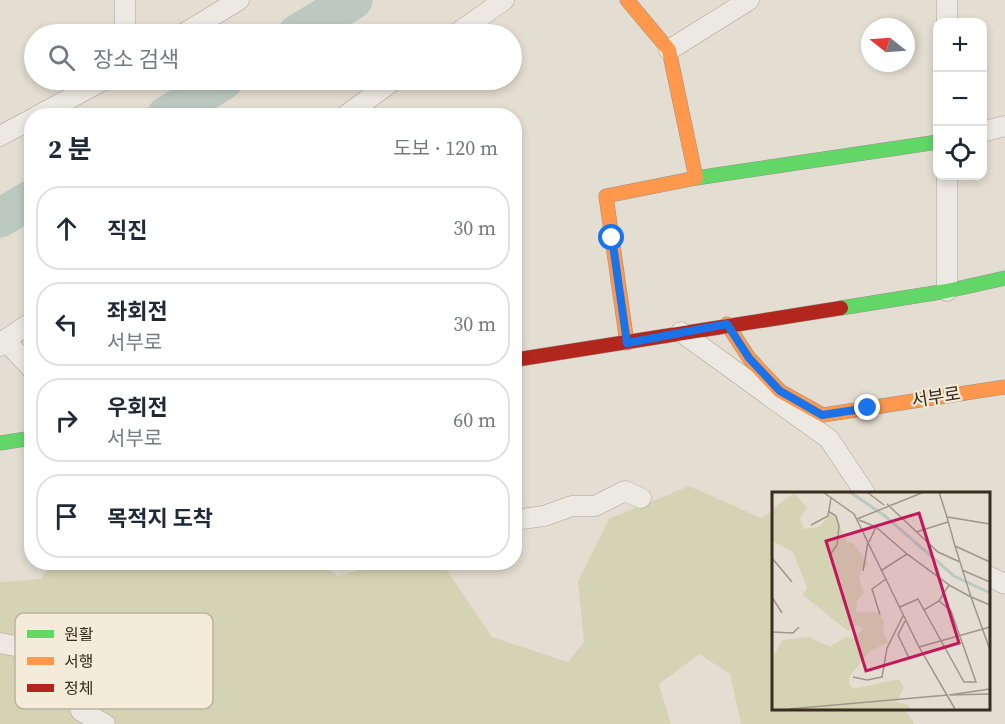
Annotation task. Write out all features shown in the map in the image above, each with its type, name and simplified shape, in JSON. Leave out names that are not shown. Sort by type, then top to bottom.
[{"type":"street","points":[[125,0],[125,24]]},
{"type":"street","points":[[199,24],[238,0]]},
{"type":"street","points":[[470,24],[504,0]]},
{"type":"street","points":[[627,0],[669,50],[696,178]]},
{"type":"street","points":[[669,50],[748,0]]},
{"type":"street","points":[[947,0],[947,18]]},
{"type":"street","points":[[52,108],[85,90]]},
{"type":"street","points":[[356,108],[380,90]]},
{"type":"street","points":[[0,135],[24,122]]},
{"type":"street","points":[[987,131],[1005,126]]},
{"type":"street","points":[[627,343],[606,196],[696,178],[933,143]]},
{"type":"street","points":[[947,180],[947,291]]},
{"type":"street","points":[[522,359],[627,343],[727,324],[947,291],[1005,278]]},
{"type":"street","name":"서부로","points":[[727,324],[749,358],[780,391],[822,415],[1005,387]]},
{"type":"street","points":[[24,328],[2,343],[24,362]]},
{"type":"street","points":[[681,332],[829,439],[864,492]]},
{"type":"street","points":[[0,443],[24,439]]},
{"type":"street","points":[[522,519],[544,516],[572,506],[595,506],[625,491],[641,498]]},
{"type":"street","points":[[990,577],[1005,584]]},
{"type":"street","points":[[0,643],[15,646]]},
{"type":"street","points":[[80,709],[105,724]]},
{"type":"green space","points":[[689,486],[761,518],[772,511],[772,709],[904,709],[915,724],[741,724],[730,674],[699,654],[659,684],[671,724],[0,724],[0,582],[41,579],[48,570],[329,570],[338,576],[359,570],[447,570],[492,637],[568,662],[584,642],[578,581],[609,519]]},
{"type":"waterway","points":[[313,24],[353,0]]},
{"type":"waterway","points":[[179,108],[208,90]]},
{"type":"waterway","points":[[0,218],[24,204]]},
{"type":"traffic: fast","points":[[696,178],[933,143]]},
{"type":"traffic: fast","points":[[841,308],[947,291],[1005,278]]},
{"type":"traffic: fast","points":[[0,443],[24,439]]},
{"type":"traffic: slow","points":[[627,0],[669,50],[696,178],[606,196],[627,343]]},
{"type":"traffic: slow","points":[[727,324],[749,358],[780,391],[823,415],[1005,387]]},
{"type":"traffic: jam","points":[[522,359],[841,308]]},
{"type":"route","points":[[612,238],[627,343],[727,324],[749,358],[780,391],[822,415],[868,408]]}]
